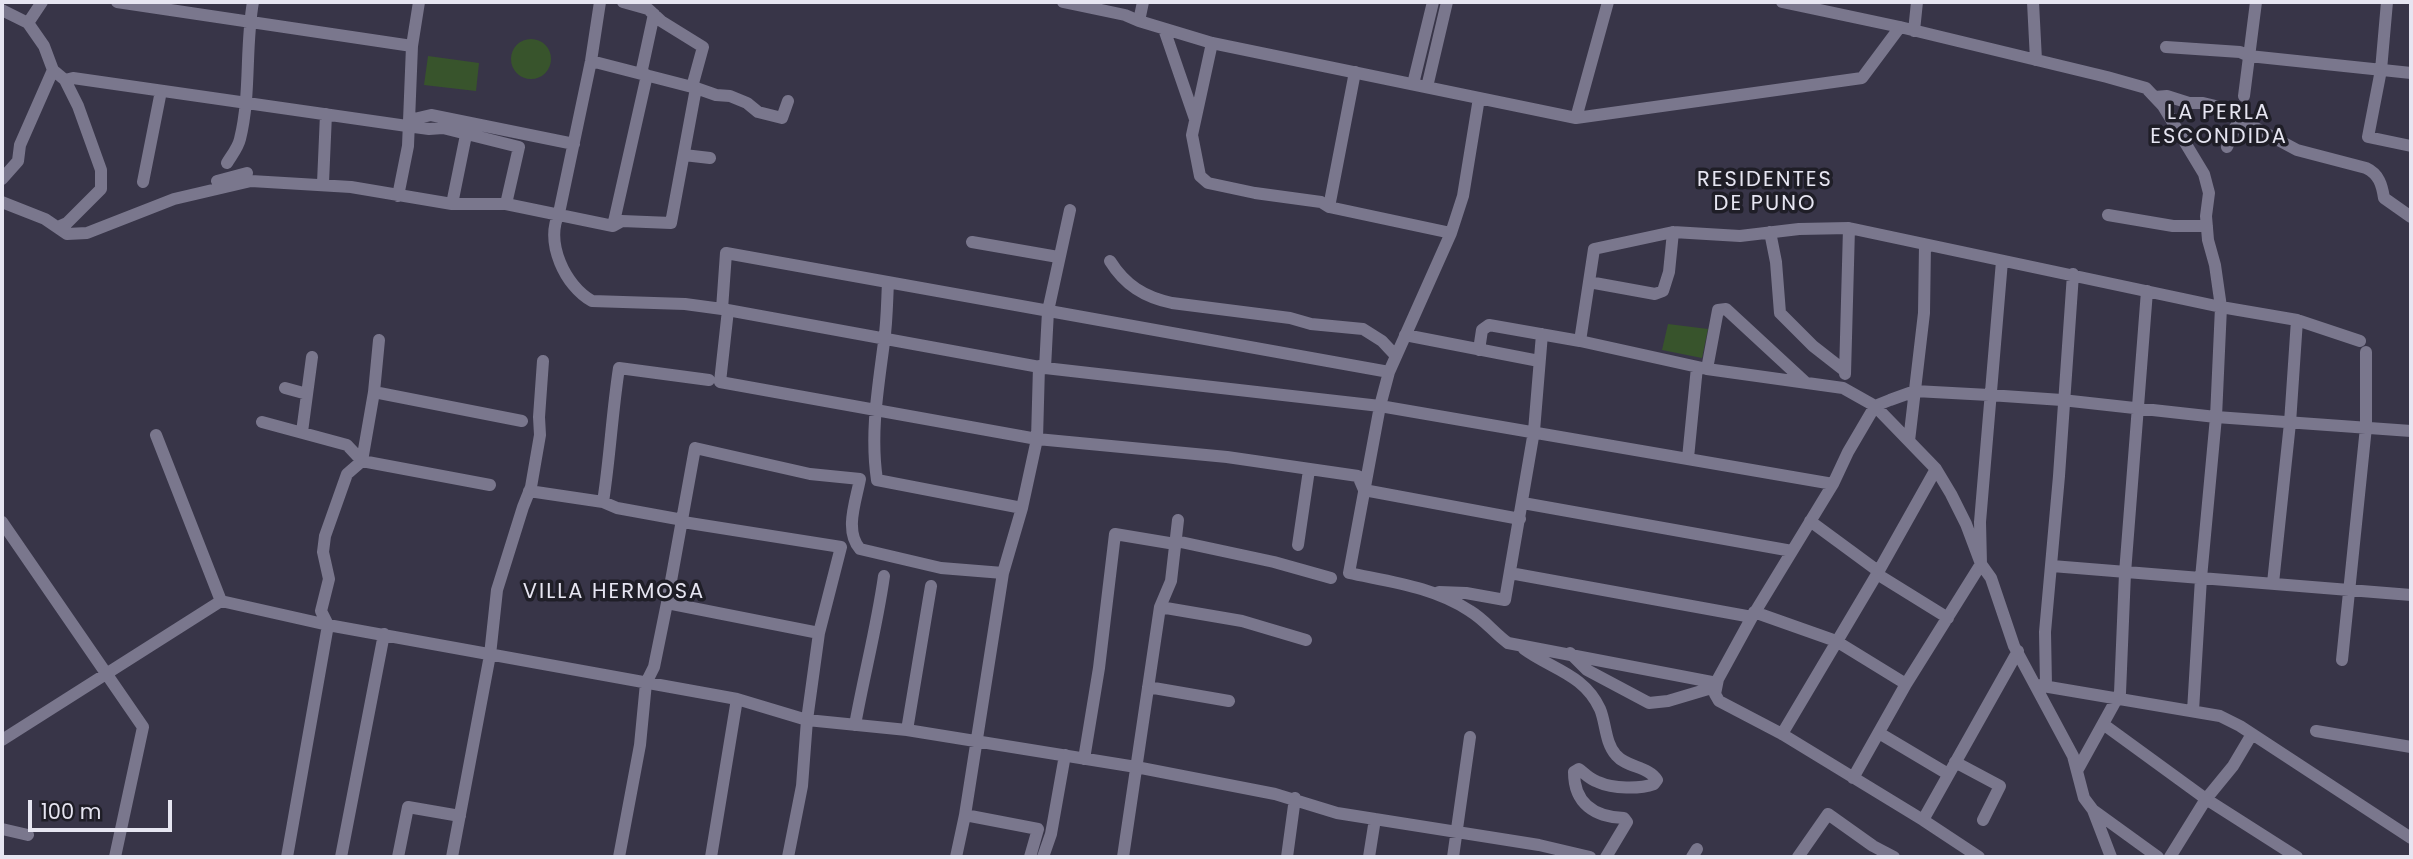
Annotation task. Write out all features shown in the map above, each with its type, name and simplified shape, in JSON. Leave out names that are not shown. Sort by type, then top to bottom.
[{"type":"street","points":[[27,23],[42,2]]},
{"type":"street","points":[[117,2],[161,5],[412,46]]},
{"type":"street","points":[[227,163],[239,142],[246,104],[253,2]]},
{"type":"street","points":[[398,196],[408,146],[412,46],[419,2]]},
{"type":"street","points":[[600,2],[591,61],[555,222],[555,242],[559,258],[574,286],[592,302],[685,304],[725,309],[1042,367],[1380,406],[1833,484]]},
{"type":"street","points":[[174,199],[251,181],[323,183],[452,204],[506,204],[613,226],[622,220],[671,223],[703,47],[661,21],[648,9],[623,2]]},
{"type":"street","points":[[1063,2],[1125,15],[1212,43],[1576,118],[1862,78],[1900,27]]},
{"type":"street","points":[[1139,21],[1143,2]]},
{"type":"street","points":[[1413,84],[1433,2]]},
{"type":"street","points":[[1427,87],[1447,2]]},
{"type":"street","points":[[1576,118],[1608,2]]},
{"type":"street","points":[[1782,2],[1900,27],[2146,89],[2163,106],[2204,174],[2209,193],[2207,226],[2221,307],[2216,417],[2193,711]]},
{"type":"street","points":[[1913,31],[1917,2]]},
{"type":"street","points":[[2033,2],[2036,60]]},
{"type":"street","points":[[2244,96],[2256,2]]},
{"type":"street","points":[[2387,2],[2381,70],[2368,137],[2411,146]]},
{"type":"street","points":[[2,10],[27,23],[44,46],[53,70],[65,80],[78,106],[101,170],[101,189],[67,223],[58,227]]},
{"type":"street","points":[[613,226],[654,14]]},
{"type":"street","points":[[1164,29],[1195,120]]},
{"type":"street","points":[[1212,43],[1192,135],[1200,176],[1208,183],[1321,202],[1329,207],[1451,233]]},
{"type":"street","points":[[2166,47],[2240,52],[2249,56],[2411,73]]},
{"type":"street","points":[[591,61],[716,95],[730,96],[747,103],[758,112],[782,118],[788,102]]},
{"type":"street","points":[[2,179],[18,161],[20,145],[53,70]]},
{"type":"street","points":[[1329,207],[1355,72]]},
{"type":"street","points":[[65,80],[73,78],[407,126],[443,128],[519,147],[506,204]]},
{"type":"street","points":[[143,183],[161,91]]},
{"type":"street","points":[[2155,97],[2167,96],[2189,103],[2203,103],[2232,110],[2239,118],[2297,150],[2374,172],[2381,184],[2384,198],[2411,217]]},
{"type":"street","points":[[1479,99],[1463,196],[1451,233],[1432,281],[1389,372],[1380,406],[1349,573],[1433,592],[1469,610],[1508,643],[1570,653],[1716,688]]},
{"type":"street","points":[[323,183],[326,114]]},
{"type":"street","points":[[407,126],[414,120],[431,116],[574,144]]},
{"type":"street","points":[[2227,147],[2239,118]]},
{"type":"street","points":[[452,204],[466,135]]},
{"type":"street","points":[[684,155],[710,158]]},
{"type":"street","points":[[2,202],[45,219],[66,234],[87,233],[223,179],[247,173]]},
{"type":"street","points":[[956,857],[1003,573],[1022,508],[1037,439],[1048,311],[1070,210]]},
{"type":"street","points":[[2108,215],[2173,226],[2207,226]]},
{"type":"street","points":[[1843,388],[1849,228]]},
{"type":"street","points":[[1580,341],[1594,249],[1673,232],[1740,236],[1849,228],[2221,307],[2297,320],[2363,346],[2366,427],[2342,660]]},
{"type":"street","points":[[1589,282],[1655,294],[1663,290],[1669,272],[1673,232]]},
{"type":"street","points":[[1770,232],[1776,262],[1780,313],[1813,346],[1845,371]]},
{"type":"street","points":[[972,242],[1058,257]]},
{"type":"street","points":[[1909,441],[1924,313],[1925,245]]},
{"type":"street","points":[[1364,490],[1358,476],[1227,457],[1037,439],[720,382],[726,253],[1389,372]]},
{"type":"street","points":[[1110,261],[1124,281],[1154,298],[1172,303],[1290,318],[1311,324],[1363,329],[1382,341],[1396,356]]},
{"type":"street","points":[[1853,778],[1906,684],[1981,564],[1980,522],[2002,261]]},
{"type":"street","points":[[2041,685],[2073,274]]},
{"type":"street","points":[[888,282],[885,339],[875,411],[874,457],[877,480],[1022,508]]},
{"type":"street","points":[[2078,769],[2120,693],[2125,573],[2147,291]]},
{"type":"street","points":[[1688,457],[1702,368],[1718,310],[1726,309],[1805,382]]},
{"type":"street","points":[[2273,583],[2290,423],[2297,320]]},
{"type":"street","points":[[1479,350],[1482,330],[1489,325],[1580,341],[1702,368],[1843,388],[1875,407],[1936,469],[1966,524],[1981,564],[1992,578],[2018,651],[2041,685],[2078,769],[2084,798],[2093,810],[2111,857]]},
{"type":"street","points":[[1433,592],[1466,593],[1505,600],[1534,431],[1542,334]]},
{"type":"street","points":[[1405,335],[1539,361]]},
{"type":"street","points":[[287,857],[328,625],[321,611],[329,579],[323,551],[325,536],[347,474],[362,461],[374,393],[379,340]]},
{"type":"street","points":[[302,432],[312,357]]},
{"type":"street","points":[[452,857],[490,655],[497,590],[529,491],[540,435],[543,362]]},
{"type":"street","points":[[603,502],[611,445],[612,408],[619,368],[709,380]]},
{"type":"street","points":[[285,388],[307,394]]},
{"type":"street","points":[[1979,857],[1782,734],[1720,701],[1716,688],[1753,614],[1833,484],[1848,452],[1875,407],[1915,391],[2411,431]]},
{"type":"street","points":[[374,393],[522,421]]},
{"type":"street","points":[[262,422],[347,444],[362,461],[490,485]]},
{"type":"street","points":[[156,435],[221,601]]},
{"type":"street","points":[[619,857],[640,745],[646,683],[654,667],[695,448],[810,474],[860,479],[852,536],[860,549],[941,568],[1003,573]]},
{"type":"street","points":[[1782,734],[1878,573],[1936,469]]},
{"type":"street","points":[[1298,545],[1309,470]]},
{"type":"street","points":[[1364,490],[1520,519]]},
{"type":"street","points":[[529,491],[603,502],[617,508],[683,521],[841,547],[819,633],[807,720],[803,786],[788,857]]},
{"type":"street","points":[[1522,503],[1792,551]]},
{"type":"street","points":[[1123,857],[1160,607],[1171,580],[1178,520]]},
{"type":"street","points":[[1810,521],[1878,573],[1948,618]]},
{"type":"street","points":[[2,522],[142,727],[115,857]]},
{"type":"street","points":[[1084,759],[1099,668],[1115,534],[1176,542],[1274,562],[1331,578]]},
{"type":"street","points":[[2052,566],[2411,595]]},
{"type":"street","points":[[1510,573],[1753,614],[1836,641],[1906,684]]},
{"type":"street","points":[[855,725],[879,615],[884,576]]},
{"type":"street","points":[[907,730],[931,586]]},
{"type":"street","points":[[2,740],[221,601],[328,625],[737,699],[807,720],[907,730],[1136,767],[1295,798],[1337,813],[1539,845],[1590,857]]},
{"type":"street","points":[[667,603],[819,633]]},
{"type":"street","points":[[1160,607],[1242,621],[1307,640]]},
{"type":"street","points":[[341,857],[384,634]]},
{"type":"street","points":[[1521,647],[1555,665],[1589,691],[1600,710],[1610,744],[1617,756],[1630,765],[1653,774],[1657,779],[1654,784],[1647,786],[1614,786],[1597,782],[1579,769],[1574,772],[1574,782],[1579,794],[1590,809],[1604,817],[1624,818],[1627,822],[1606,857]]},
{"type":"street","points":[[1923,820],[2018,651]]},
{"type":"street","points":[[1570,653],[1587,670],[1649,703],[1668,701],[1716,688]]},
{"type":"street","points":[[2041,685],[2220,716],[2411,838]]},
{"type":"street","points":[[1148,687],[1229,701]]},
{"type":"street","points":[[711,857],[737,699]]},
{"type":"street","points":[[2103,724],[2206,799],[2297,857]]},
{"type":"street","points":[[2316,731],[2410,747],[2411,733]]},
{"type":"street","points":[[1879,733],[1948,775]]},
{"type":"street","points":[[2170,857],[2206,799],[2233,766],[2252,734]]},
{"type":"street","points":[[1453,857],[1471,737]]},
{"type":"street","points":[[1043,857],[1051,834],[1065,755]]},
{"type":"street","points":[[1955,762],[2000,786],[1983,820]]},
{"type":"street","points":[[1287,857],[1295,798]]},
{"type":"street","points":[[398,857],[408,807],[460,816]]},
{"type":"street","points":[[2093,810],[2158,857]]},
{"type":"street","points":[[1798,857],[1828,814],[1873,846],[1894,857]]},
{"type":"street","points":[[965,815],[1038,829],[1030,857]]},
{"type":"street","points":[[1369,857],[1375,819]]},
{"type":"street","points":[[2,829],[29,835]]},
{"type":"green space","points":[[531,39],[539,40],[545,45],[550,51],[550,67],[545,73],[539,78],[531,79],[523,78],[517,73],[512,67],[511,59],[512,51],[517,45],[523,40]]},
{"type":"green space","points":[[428,56],[479,63],[476,91],[424,85]]},
{"type":"green space","points":[[1668,324],[1708,329],[1702,358],[1662,350]]},
{"type":"district","name":"LA PERLA ESCONDIDA","points":[[2219,126]]},
{"type":"district","name":"RESIDENTES DE PUNO","points":[[1765,193]]},
{"type":"district","name":"VILLA HERMOSA","points":[[614,593]]}]
